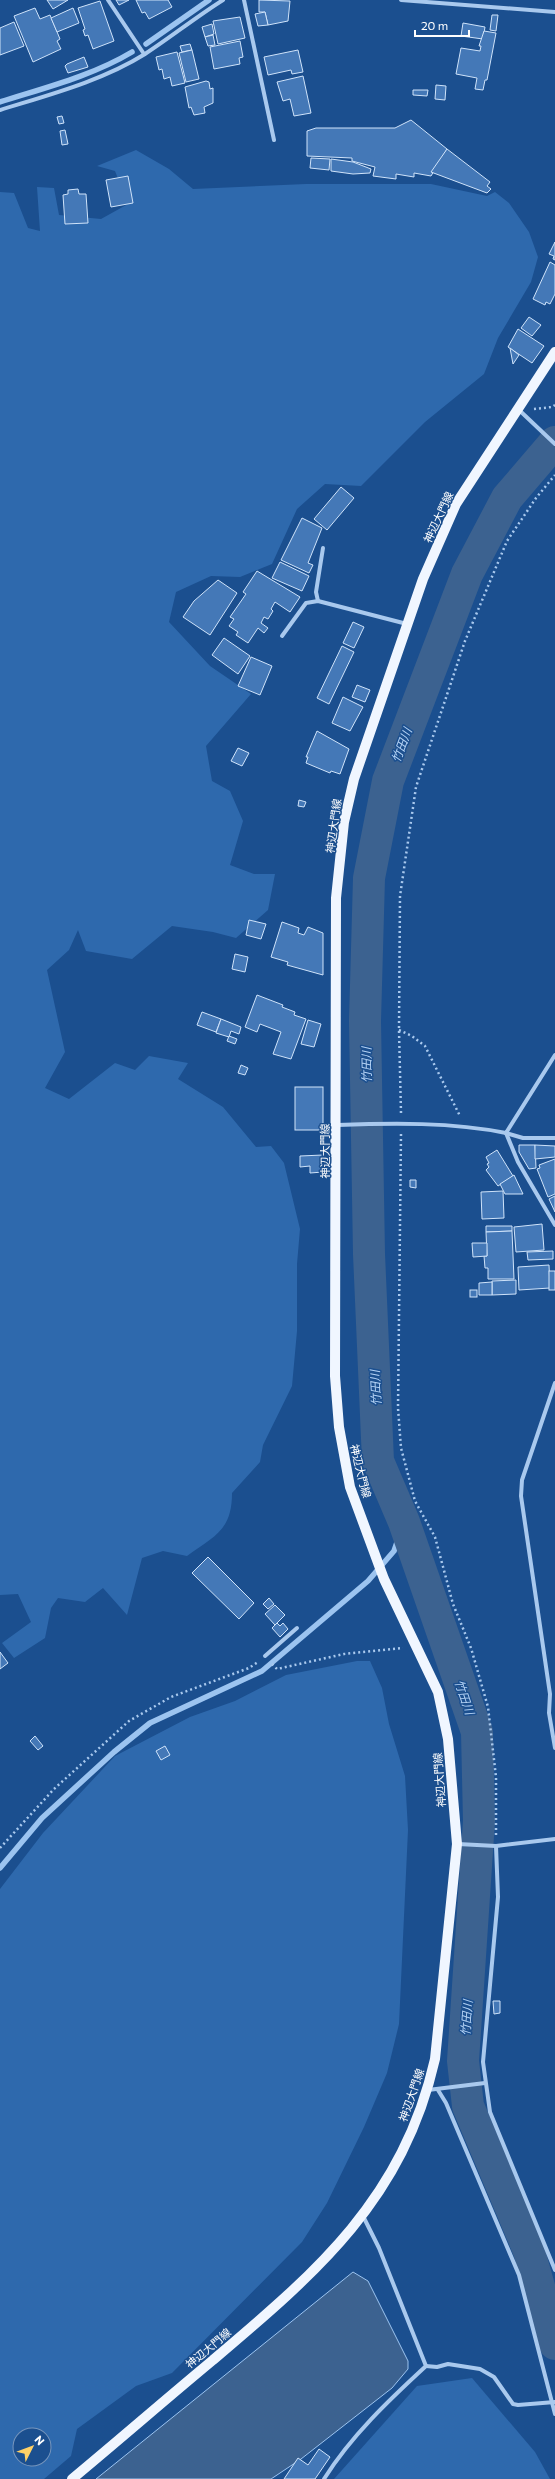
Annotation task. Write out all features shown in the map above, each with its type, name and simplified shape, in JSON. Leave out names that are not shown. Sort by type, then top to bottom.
[{"type":"main road","name":"神辺大門線","points":[[72,2479],[254,2325],[324,2261],[363,2216],[383,2186],[403,2152],[433,2090],[456,1844],[448,1739],[438,1692],[384,1579],[350,1487],[338,1427],[335,1376],[336,927],[344,822],[354,779],[423,579],[456,504],[517,408],[555,352]]},
{"type":"street","points":[[108,0],[144,54]]},
{"type":"street","points":[[0,110],[76,84],[144,54],[223,0]]},
{"type":"street","points":[[244,0],[274,140]]},
{"type":"street","points":[[402,0],[555,12]]},
{"type":"street","points":[[517,408],[555,444]]},
{"type":"street","points":[[318,601],[316,592],[323,548]]},
{"type":"street","points":[[282,636],[306,603],[318,601],[407,624]]},
{"type":"street","points":[[506,1133],[555,1056]]},
{"type":"street","points":[[336,1125],[401,1124],[464,1126],[506,1133],[523,1138],[555,1138]]},
{"type":"street","points":[[506,1133],[518,1162],[555,1225]]},
{"type":"street","points":[[555,1383],[522,1480],[521,1496],[550,1694],[549,1712],[555,1748]]},
{"type":"street","points":[[265,1656],[297,1628]]},
{"type":"street","points":[[456,1844],[493,1846],[555,1839]]},
{"type":"street","points":[[493,1846],[498,1897],[482,2062],[485,2083],[490,2112],[555,2270]]},
{"type":"street","points":[[433,2090],[485,2083]]},
{"type":"street","points":[[433,2090],[446,2103],[518,2275],[554,2402],[555,2414]]},
{"type":"street","points":[[363,2216],[379,2248],[426,2366]]},
{"type":"street","points":[[324,2479],[335,2461],[388,2401],[426,2366],[437,2367],[448,2364],[480,2370],[494,2377],[513,2404],[518,2405],[554,2402]]},
{"type":"path","points":[[493,1846],[496,1778],[488,1707],[471,1648],[454,1604],[435,1537],[415,1501],[401,1448],[398,1408],[401,1124],[398,1030],[400,896],[416,787],[465,642],[507,542],[536,498],[555,475]]},
{"type":"path","points":[[398,1030],[412,1036],[425,1046],[464,1126]]},
{"type":"path","points":[[274,1666],[277,1669],[344,1654],[417,1647]]},
{"type":"path","points":[[0,1848],[54,1789],[130,1721],[171,1697],[249,1668],[265,1656]]},
{"type":"shaded area","points":[[136,150],[169,169],[193,189],[306,184],[431,184],[487,196],[495,192],[509,203],[529,232],[538,257],[531,282],[498,338],[484,374],[425,422],[361,486],[325,484],[297,509],[272,564],[240,577],[211,576],[176,592],[169,622],[210,666],[251,694],[206,746],[212,781],[230,791],[243,821],[230,865],[254,874],[275,874],[268,910],[236,938],[213,932],[172,926],[132,959],[86,951],[78,930],[69,950],[47,970],[65,1052],[45,1088],[69,1099],[115,1063],[135,1070],[149,1056],[188,1063],[178,1079],[223,1107],[256,1147],[271,1146],[284,1163],[300,1229],[297,1264],[297,1331],[292,1386],[263,1445],[260,1462],[232,1493],[229,1516],[220,1531],[187,1556],[163,1551],[142,1558],[127,1615],[103,1588],[85,1602],[58,1598],[51,1608],[45,1638],[14,1658],[2,1643],[31,1622],[18,1594],[0,1595],[0,192],[14,193],[28,228],[40,231],[37,187],[54,188],[59,215],[101,219],[128,204],[115,171],[97,166]]},
{"type":"shaded area","points":[[357,1661],[370,1661],[382,1688],[389,1724],[405,1776],[408,1830],[399,2024],[387,2073],[364,2127],[327,2203],[302,2242],[172,2373],[136,2386],[77,2429],[71,2456],[44,2479],[0,2479],[0,1889],[43,1833],[115,1756],[190,1717],[235,1701],[286,1675]]},
{"type":"shaded area","points":[[353,2272],[368,2281],[408,2361],[408,2369],[392,2388],[301,2459],[271,2479],[96,2479]]},
{"type":"shaded area","points":[[472,2378],[535,2452],[550,2479],[334,2479],[417,2386]]},
{"type":"building","points":[[47,0],[68,0],[53,9]]},
{"type":"building","points":[[116,0],[129,0],[119,5]]},
{"type":"building","points":[[136,0],[168,0],[172,7],[149,19],[145,12],[142,13]]},
{"type":"building","points":[[259,0],[290,1],[288,21],[268,25],[265,12],[259,12]]},
{"type":"building","points":[[100,1],[114,41],[93,49],[88,35],[85,36],[83,30],[85,29],[78,8]]},
{"type":"building","points":[[35,8],[40,19],[50,15],[60,39],[57,41],[61,49],[33,62],[14,16]]},
{"type":"building","points":[[73,8],[79,23],[57,32],[51,18]]},
{"type":"building","points":[[265,12],[268,25],[258,26],[255,14]]},
{"type":"building","points":[[492,15],[498,15],[496,31],[490,30]]},
{"type":"building","points":[[240,17],[245,38],[218,44],[213,21]]},
{"type":"building","points":[[14,22],[24,46],[0,55],[0,28]]},
{"type":"building","points":[[463,23],[485,27],[483,39],[461,36]]},
{"type":"building","points":[[212,24],[214,34],[205,37],[202,27]]},
{"type":"building","points":[[484,31],[496,33],[487,80],[485,80],[483,90],[475,89],[477,78],[456,74],[461,48],[480,51],[481,46],[479,46]]},
{"type":"building","points":[[213,35],[215,45],[208,46],[205,37]]},
{"type":"building","points":[[240,41],[243,57],[239,58],[240,64],[214,69],[210,47]]},
{"type":"building","points":[[190,44],[192,50],[182,52],[180,46]]},
{"type":"building","points":[[192,50],[199,79],[186,82],[179,53]]},
{"type":"building","points":[[298,50],[303,72],[292,74],[291,70],[268,75],[264,57]]},
{"type":"building","points":[[177,52],[185,83],[172,86],[170,77],[164,79],[162,69],[159,70],[156,57]]},
{"type":"building","points":[[84,57],[88,67],[68,73],[65,66],[67,64]]},
{"type":"building","points":[[303,76],[311,113],[294,116],[290,99],[283,101],[277,82]]},
{"type":"building","points":[[206,81],[209,82],[210,89],[213,88],[213,103],[204,107],[205,113],[194,115],[191,107],[189,108],[185,87]]},
{"type":"building","points":[[436,85],[446,86],[445,100],[435,99]]},
{"type":"building","points":[[413,90],[428,90],[427,96],[413,95]]},
{"type":"building","points":[[62,116],[64,123],[59,124],[57,117]]},
{"type":"building","points":[[411,120],[447,149],[431,176],[414,173],[414,177],[396,174],[396,179],[373,176],[375,167],[352,161],[352,158],[307,156],[307,131],[316,128],[395,128]]},
{"type":"building","points":[[65,130],[68,144],[62,145],[60,131]]},
{"type":"building","points":[[447,149],[490,182],[487,186],[491,189],[487,193],[431,172]]},
{"type":"building","points":[[311,158],[330,159],[329,170],[310,168]]},
{"type":"building","points":[[331,159],[353,162],[371,169],[370,173],[353,174],[331,171]]},
{"type":"building","points":[[128,176],[133,203],[111,207],[106,180]]},
{"type":"building","points":[[78,189],[79,194],[86,194],[88,223],[65,224],[63,195],[68,194],[68,190]]},
{"type":"building","points":[[555,242],[555,260],[553,259],[554,256],[549,254]]},
{"type":"building","points":[[550,262],[555,265],[555,294],[550,304],[546,302],[545,305],[533,299]]},
{"type":"building","points":[[529,317],[541,325],[532,336],[521,328]]},
{"type":"building","points":[[518,329],[544,346],[532,363],[508,347]]},
{"type":"building","points":[[510,348],[519,355],[513,364]]},
{"type":"building","points":[[341,487],[354,498],[327,530],[314,519]]},
{"type":"building","points":[[302,518],[322,528],[308,563],[313,565],[309,573],[281,560]]},
{"type":"building","points":[[280,562],[309,576],[302,591],[272,578]]},
{"type":"building","points":[[257,571],[300,597],[290,612],[275,602],[271,609],[273,611],[268,619],[264,617],[261,623],[268,628],[264,633],[258,628],[248,643],[236,635],[238,632],[229,626],[234,619],[230,617],[246,594],[243,592]]},
{"type":"building","points":[[218,580],[237,593],[210,635],[183,617],[194,601]]},
{"type":"building","points":[[353,622],[364,627],[354,648],[343,643]]},
{"type":"building","points":[[224,638],[250,656],[238,674],[212,655]]},
{"type":"building","points":[[342,646],[354,652],[329,704],[317,698]]},
{"type":"building","points":[[251,657],[272,666],[260,695],[238,686]]},
{"type":"building","points":[[357,685],[370,690],[365,702],[352,697]]},
{"type":"building","points":[[343,697],[363,707],[350,731],[332,723]]},
{"type":"building","points":[[317,731],[349,749],[340,774],[331,771],[330,773],[306,763],[308,757],[306,757]]},
{"type":"building","points":[[238,748],[249,753],[242,766],[231,761]]},
{"type":"building","points":[[299,800],[306,802],[304,807],[298,806]]},
{"type":"building","points":[[249,920],[266,924],[261,939],[246,935]]},
{"type":"building","points":[[282,922],[299,928],[298,933],[304,935],[308,927],[323,933],[323,975],[287,965],[288,962],[271,957]]},
{"type":"building","points":[[235,954],[248,957],[245,972],[232,969]]},
{"type":"building","points":[[257,995],[283,1005],[282,1007],[295,1012],[294,1015],[306,1019],[291,1059],[273,1054],[281,1032],[260,1024],[257,1032],[245,1027]]},
{"type":"building","points":[[202,1012],[221,1019],[216,1032],[197,1025]]},
{"type":"building","points":[[221,1019],[241,1027],[239,1034],[231,1031],[229,1037],[216,1033]]},
{"type":"building","points":[[308,1020],[321,1024],[314,1047],[301,1044]]},
{"type":"building","points":[[229,1036],[237,1039],[235,1044],[227,1041]]},
{"type":"building","points":[[241,1065],[248,1068],[245,1075],[238,1073]]},
{"type":"building","points":[[295,1087],[323,1087],[323,1130],[295,1130]]},
{"type":"building","points":[[519,1145],[535,1145],[536,1168],[529,1169],[519,1152]]},
{"type":"building","points":[[535,1145],[555,1146],[555,1157],[535,1159]]},
{"type":"building","points":[[497,1150],[513,1176],[498,1186],[486,1170],[489,1167],[487,1164],[489,1163],[486,1157]]},
{"type":"building","points":[[323,1155],[323,1172],[310,1173],[310,1166],[300,1167],[300,1156]]},
{"type":"building","points":[[555,1159],[555,1194],[548,1197],[537,1169],[540,1168],[539,1165]]},
{"type":"building","points":[[514,1175],[523,1194],[505,1194],[500,1184]]},
{"type":"building","points":[[410,1180],[416,1180],[416,1188],[410,1187]]},
{"type":"building","points":[[503,1191],[504,1218],[482,1219],[481,1192]]},
{"type":"building","points":[[555,1196],[555,1212],[549,1199]]},
{"type":"building","points":[[542,1224],[544,1250],[516,1252],[514,1227]]},
{"type":"building","points":[[486,1226],[512,1226],[512,1231],[486,1232]]},
{"type":"building","points":[[512,1231],[514,1279],[488,1279],[488,1268],[485,1268],[484,1256],[487,1256],[486,1232]]},
{"type":"building","points":[[472,1243],[487,1243],[487,1256],[473,1257]]},
{"type":"building","points":[[553,1251],[553,1259],[528,1260],[527,1252]]},
{"type":"building","points":[[549,1265],[550,1288],[519,1290],[518,1267]]},
{"type":"building","points":[[549,1271],[555,1271],[555,1290],[549,1290]]},
{"type":"building","points":[[516,1280],[516,1294],[492,1295],[492,1281]]},
{"type":"building","points":[[492,1282],[492,1295],[479,1295],[479,1283]]},
{"type":"building","points":[[470,1290],[477,1290],[477,1297],[470,1297]]},
{"type":"building","points":[[208,1557],[254,1603],[239,1619],[192,1573]]},
{"type":"building","points":[[269,1598],[274,1604],[268,1609],[263,1604]]},
{"type":"building","points":[[275,1605],[285,1615],[275,1625],[265,1614]]},
{"type":"building","points":[[277,1623],[280,1626],[283,1623],[288,1629],[280,1637],[272,1628]]},
{"type":"building","points":[[0,1652],[8,1663],[0,1669]]},
{"type":"building","points":[[35,1736],[43,1746],[38,1750],[30,1741]]},
{"type":"building","points":[[165,1746],[170,1755],[161,1760],[156,1751]]},
{"type":"building","points":[[493,2001],[500,2001],[500,2013],[494,2014]]},
{"type":"building","points":[[319,2449],[330,2457],[315,2479],[284,2479],[298,2458],[308,2465]]},
{"type":"waterway","points":[[146,44],[209,0]]},
{"type":"waterway","points":[[0,102],[84,75],[132,52]]},
{"type":"waterway","name":"竹田川","points":[[555,442],[507,498],[467,574],[388,781],[369,878],[365,1021],[369,1254],[378,1461],[404,1522],[477,1732],[479,1821],[463,2061],[468,2106],[529,2251],[555,2344]]},
{"type":"waterway","points":[[0,1868],[42,1818],[114,1752],[150,1723],[262,1671],[368,1581],[394,1551],[404,1522]]}]
